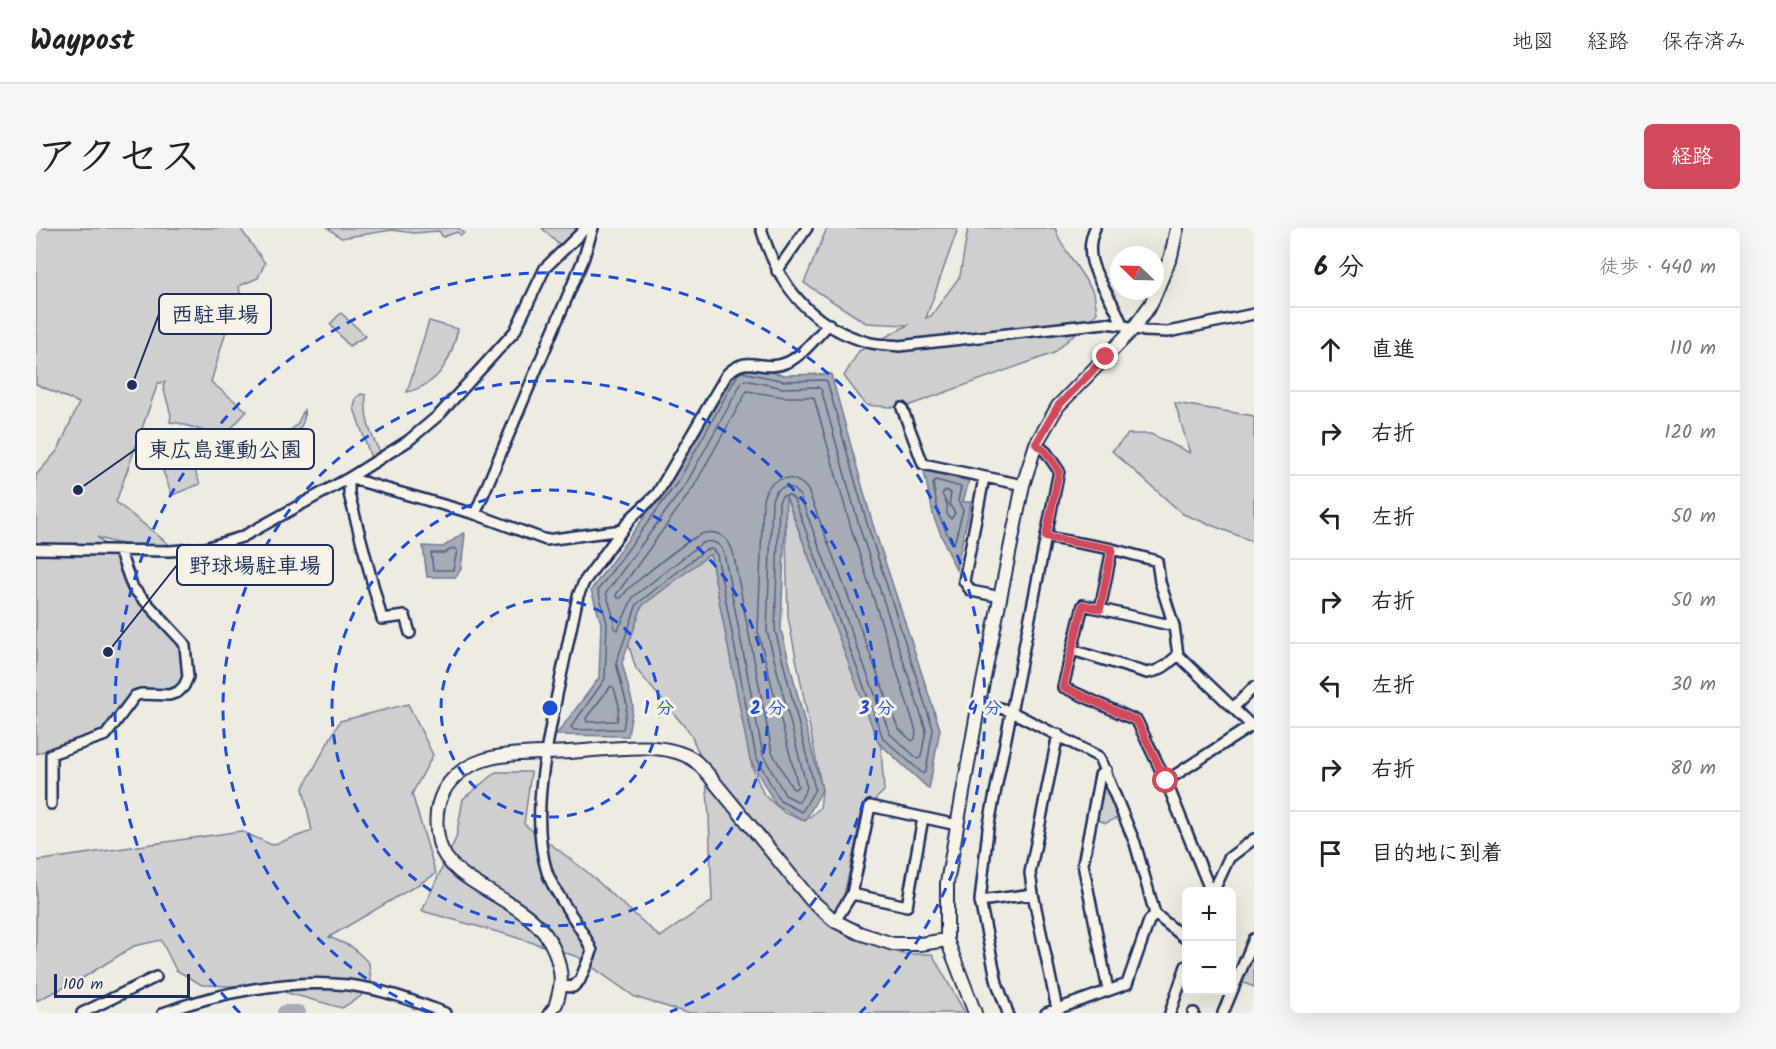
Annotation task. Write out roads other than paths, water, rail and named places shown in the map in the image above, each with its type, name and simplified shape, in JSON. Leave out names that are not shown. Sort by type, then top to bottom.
[{"type":"street","points":[[36,549],[170,551],[205,548],[242,537],[349,477],[408,441],[440,414],[515,332],[545,268],[586,228]]},
{"type":"street","points":[[475,514],[584,260],[593,228]]},
{"type":"street","points":[[761,228],[767,250],[777,271],[787,287],[809,312],[839,332],[868,343],[899,346],[1093,324],[1168,332],[1254,314]]},
{"type":"street","points":[[777,271],[807,228]]},
{"type":"street","points":[[1095,228],[1090,253],[1092,264],[1127,327]]},
{"type":"street","points":[[975,1013],[947,940],[947,883],[979,702],[1023,485],[1036,444],[1058,406],[1150,304],[1171,256],[1177,228]]},
{"type":"street","points":[[561,986],[573,987],[580,980],[592,951],[548,874],[540,843],[541,786],[545,754],[578,596],[584,582],[622,530],[657,494],[727,374],[736,365],[749,363],[770,367],[789,362],[829,324]]},
{"type":"street","points":[[902,408],[923,464],[1023,485]]},
{"type":"street","points":[[1008,1013],[997,983],[980,901],[988,829],[1059,471],[1046,452],[1036,444]]},
{"type":"street","points":[[349,477],[475,514],[546,540],[622,530]]},
{"type":"street","points":[[349,477],[349,494],[382,619],[405,616],[410,633]]},
{"type":"street","points":[[984,478],[964,580],[971,591],[1000,597]]},
{"type":"street","points":[[1046,537],[1112,549],[1157,561],[1160,582],[1174,626],[1178,655],[1253,727],[1166,781]]},
{"type":"street","points":[[1100,609],[1112,549]]},
{"type":"street","points":[[51,804],[51,754],[106,735],[135,696],[141,694],[169,695],[178,692],[188,677],[183,642],[133,588],[119,550]]},
{"type":"street","points":[[1174,626],[1083,605],[1063,687],[1137,721],[1166,781],[1210,887]]},
{"type":"street","points":[[1072,650],[1147,673],[1166,667],[1178,655]]},
{"type":"street","points":[[1233,708],[1254,687]]},
{"type":"street","points":[[979,702],[1010,711],[1099,757],[1135,843],[1155,914],[1182,936]]},
{"type":"street","points":[[1057,1009],[1030,873],[1058,734]]},
{"type":"street","points":[[553,1009],[561,986],[561,970],[552,945],[540,927],[520,908],[464,875],[450,862],[440,845],[435,821],[438,800],[447,784],[465,770],[486,759],[644,748],[666,750],[694,760],[718,785],[811,900],[834,921],[859,933],[893,944],[920,944],[947,940]]},
{"type":"street","points":[[1106,770],[1100,775],[1083,864],[1108,990]]},
{"type":"street","points":[[834,921],[852,894],[870,807],[957,825]]},
{"type":"street","points":[[852,894],[907,906],[923,818]]},
{"type":"street","points":[[1214,887],[1229,858],[1254,839]]},
{"type":"street","points":[[980,901],[1033,894]]},
{"type":"street","points":[[1046,1013],[1127,984],[1149,921],[1155,914]]},
{"type":"street","points":[[1223,1013],[1254,939]]},
{"type":"street","points":[[81,1013],[156,977]]},
{"type":"street","points":[[1170,1013],[1182,978]]},
{"type":"street","points":[[163,1013],[249,990],[303,983],[349,985],[400,996],[445,1013]]},
{"type":"water","points":[[736,365],[785,375],[831,374],[873,525],[940,729],[929,789],[878,742],[786,496],[781,630],[822,790],[805,821],[776,805],[750,760],[710,554],[642,606],[622,663],[633,705],[628,736],[556,735],[599,678],[601,623],[591,590],[674,476]]},
{"type":"water","points":[[924,471],[969,481],[963,502],[971,502],[956,570],[934,518]]},
{"type":"water","points":[[463,533],[465,534],[461,569],[456,577],[427,577],[423,546],[443,547]]},
{"type":"waterway","points":[[285,1013],[298,1013]]},
{"type":"place","name":"西駐車場","points":[[132,385]]},
{"type":"place","name":"東広島運動公園","points":[[78,490]]},
{"type":"place","name":"野球場駐車場","points":[[108,652]]}]
